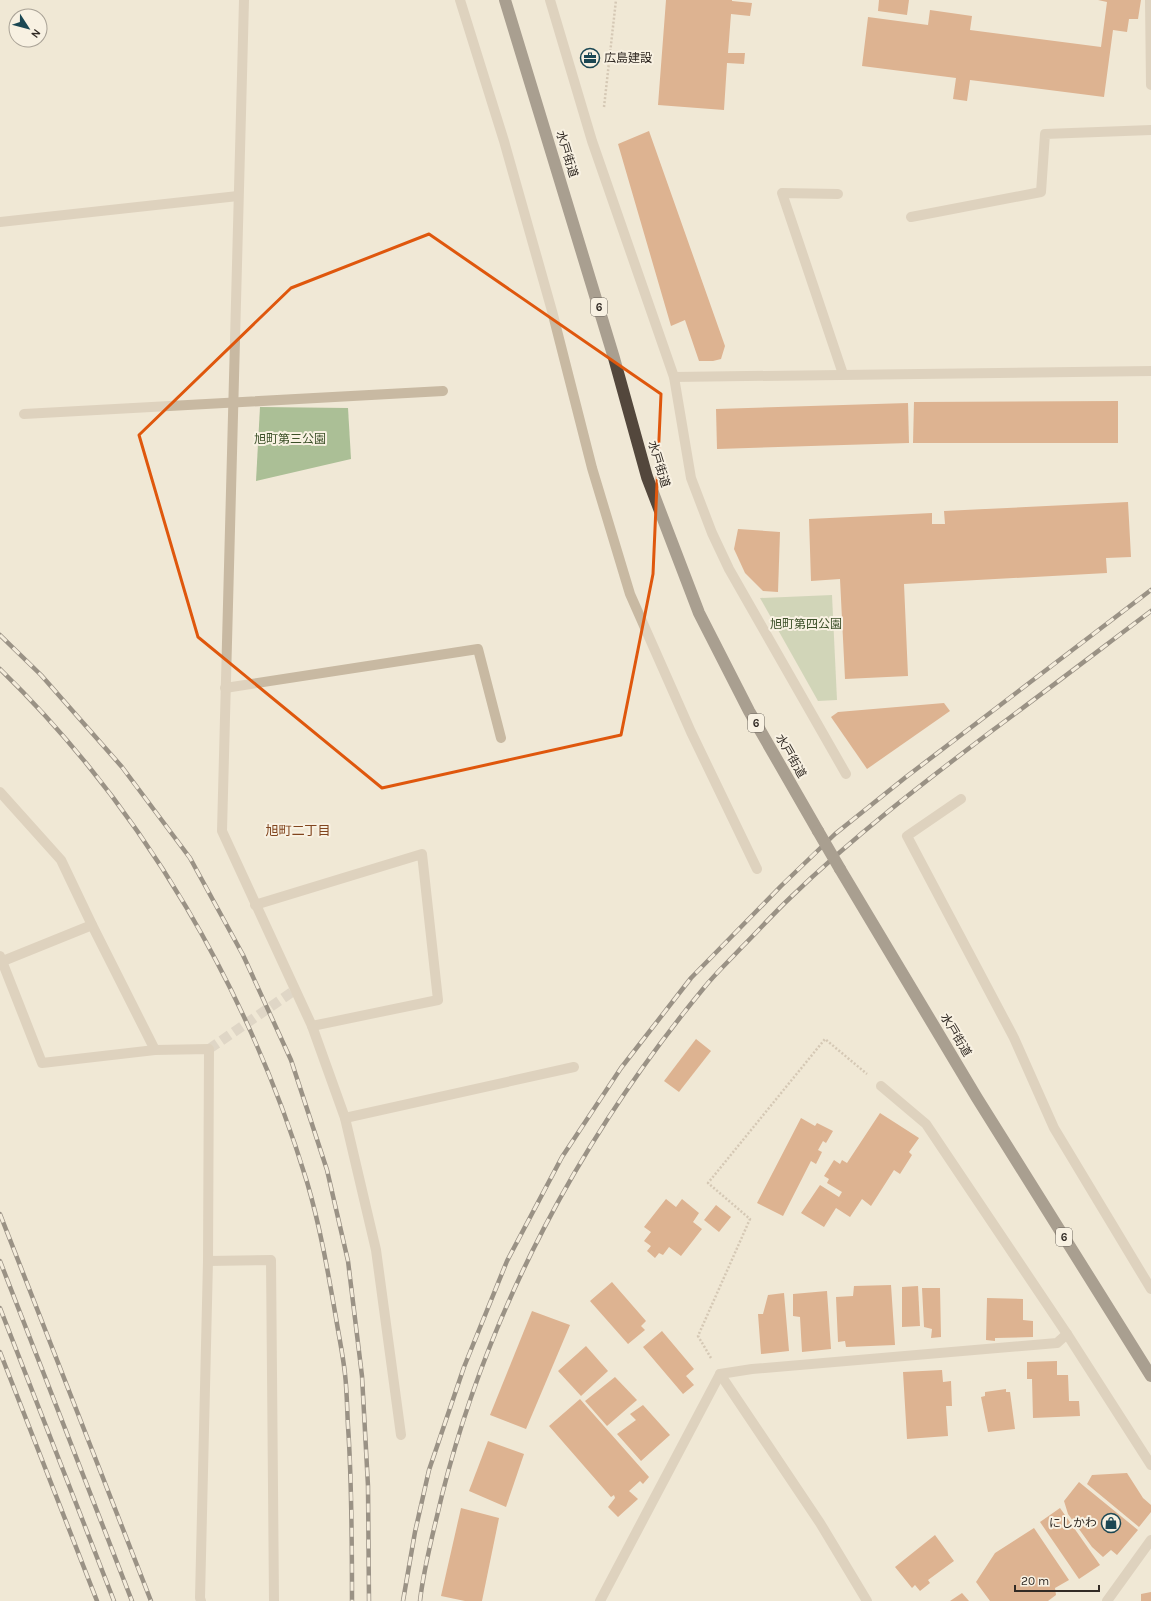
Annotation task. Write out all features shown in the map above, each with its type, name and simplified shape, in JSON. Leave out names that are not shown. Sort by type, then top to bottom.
[{"type":"highway","name":"水戸街道","points":[[505,0],[614,358],[647,476],[699,613],[749,711],[840,869],[977,1098],[1151,1376]]},
{"type":"street","points":[[244,0],[222,831],[312,1026],[346,1118],[376,1250],[401,1435]]},
{"type":"street","points":[[460,0],[504,141],[552,311],[592,468],[630,594],[691,732],[757,869]]},
{"type":"street","points":[[550,0],[592,141],[674,377],[691,478],[712,533],[729,569],[846,774]]},
{"type":"street","points":[[1150,0],[1151,85]]},
{"type":"street","points":[[911,217],[1041,192],[1045,134],[1151,130]]},
{"type":"street","points":[[838,194],[782,193],[843,374]]},
{"type":"street","points":[[0,222],[238,196]]},
{"type":"street","points":[[674,377],[1151,371]]},
{"type":"street","points":[[24,414],[443,391]]},
{"type":"street","points":[[225,688],[478,650],[501,738]]},
{"type":"street","points":[[0,792],[61,860],[155,1050]]},
{"type":"street","points":[[961,799],[907,836],[1014,1038],[1054,1128],[1151,1288]]},
{"type":"street","points":[[255,905],[422,854],[438,1000],[312,1026]]},
{"type":"street","points":[[92,925],[1,958],[42,1062],[155,1050],[209,1049],[208,1261],[201,1601]]},
{"type":"street","points":[[346,1118],[574,1067]]},
{"type":"street","points":[[881,1086],[926,1124],[1067,1334],[1151,1465]]},
{"type":"street","points":[[208,1261],[271,1260],[274,1601]]},
{"type":"street","points":[[720,1374],[752,1369],[1057,1343],[1067,1334]]},
{"type":"street","points":[[600,1601],[720,1374]]},
{"type":"street","points":[[720,1374],[820,1524],[867,1601]]},
{"type":"street","points":[[1107,1601],[1151,1540]]},
{"type":"path","points":[[604,109],[616,0]]},
{"type":"path","points":[[720,1374],[698,1336],[750,1219],[708,1183],[825,1039],[881,1086]]},
{"type":"highlighted area","points":[[429,234],[661,394],[653,574],[621,735],[382,788],[198,637],[139,435],[291,288]]},
{"type":"green space","name":"旭町第三公園","points":[[260,407],[348,408],[351,459],[256,481]]},
{"type":"green space","name":"旭町第四公園","points":[[832,595],[837,700],[818,701],[760,598]]},
{"type":"building","points":[[666,0],[732,0],[752,3],[750,16],[731,14],[728,53],[745,53],[744,64],[727,63],[724,110],[658,105]]},
{"type":"building","points":[[879,0],[909,0],[907,15],[878,11]]},
{"type":"building","points":[[1098,0],[1141,0],[1138,19],[1129,19],[1127,32],[1113,30],[1104,97],[970,80],[967,101],[953,99],[956,78],[862,66],[868,17],[928,25],[930,10],[972,16],[970,30],[1101,47],[1107,2]]},
{"type":"building","points":[[649,131],[725,346],[721,359],[713,361],[699,361],[685,320],[671,326],[618,144]]},
{"type":"building","points":[[1118,401],[1118,443],[913,443],[914,402]]},
{"type":"building","points":[[908,403],[909,443],[717,449],[716,409]]},
{"type":"building","points":[[1128,502],[1131,557],[1106,558],[1107,573],[904,584],[908,676],[845,679],[840,579],[811,581],[809,519],[932,513],[932,524],[945,524],[944,511]]},
{"type":"building","points":[[738,529],[780,532],[778,592],[763,591],[745,573],[734,549]]},
{"type":"building","points":[[944,703],[950,711],[867,769],[831,717],[838,712]]},
{"type":"building","points":[[696,1039],[711,1051],[679,1092],[664,1081]]},
{"type":"building","points":[[880,1113],[919,1138],[909,1152],[912,1155],[900,1174],[894,1170],[871,1206],[862,1199],[850,1217],[836,1208],[824,1227],[801,1213],[820,1185],[839,1197],[842,1192],[827,1183],[829,1179],[824,1176],[834,1160],[840,1164],[842,1160],[847,1163]]},
{"type":"building","points":[[801,1118],[815,1126],[817,1123],[833,1131],[826,1143],[823,1141],[818,1150],[822,1152],[816,1164],[811,1161],[783,1216],[757,1203]]},
{"type":"building","points":[[666,1199],[676,1207],[682,1199],[699,1213],[693,1222],[702,1229],[681,1256],[669,1247],[663,1255],[659,1253],[655,1258],[647,1251],[651,1246],[644,1241],[651,1232],[644,1227]]},
{"type":"building","points":[[716,1205],[731,1217],[719,1232],[704,1220]]},
{"type":"building","points":[[612,1282],[646,1321],[641,1326],[645,1330],[628,1344],[590,1301]]},
{"type":"building","points":[[891,1285],[895,1345],[846,1347],[845,1341],[838,1342],[836,1297],[853,1296],[854,1286]]},
{"type":"building","points":[[918,1286],[920,1326],[902,1327],[902,1287]]},
{"type":"building","points":[[922,1288],[940,1288],[941,1337],[931,1338],[932,1329],[924,1327]]},
{"type":"building","points":[[827,1291],[831,1349],[802,1352],[800,1317],[793,1316],[793,1294]]},
{"type":"building","points":[[784,1293],[789,1351],[761,1354],[758,1314],[763,1314],[768,1295]]},
{"type":"building","points":[[987,1298],[1023,1299],[1023,1320],[1033,1321],[1033,1337],[995,1338],[995,1341],[986,1340]]},
{"type":"building","points":[[532,1311],[570,1325],[526,1429],[490,1415]]},
{"type":"building","points":[[662,1331],[694,1369],[686,1376],[694,1385],[683,1394],[643,1347]]},
{"type":"building","points":[[586,1346],[608,1371],[581,1396],[558,1371]]},
{"type":"building","points":[[1057,1361],[1057,1375],[1068,1375],[1069,1401],[1079,1401],[1080,1416],[1033,1418],[1032,1379],[1027,1379],[1027,1362]]},
{"type":"building","points":[[942,1370],[943,1382],[951,1381],[952,1406],[946,1406],[948,1436],[907,1439],[903,1372]]},
{"type":"building","points":[[615,1377],[637,1400],[607,1426],[585,1401]]},
{"type":"building","points":[[1006,1389],[1006,1392],[1010,1392],[1015,1429],[988,1432],[981,1397],[985,1396],[985,1392]]},
{"type":"building","points":[[580,1399],[649,1477],[643,1484],[640,1481],[629,1491],[638,1499],[618,1517],[608,1507],[615,1498],[614,1495],[611,1497],[549,1426]]},
{"type":"building","points":[[643,1405],[670,1435],[641,1461],[617,1434],[636,1420],[630,1414]]},
{"type":"building","points":[[488,1441],[524,1454],[506,1507],[469,1491]]},
{"type":"building","points":[[1127,1473],[1143,1498],[1151,1505],[1151,1512],[1139,1527],[1087,1484],[1092,1475]]},
{"type":"building","points":[[1079,1482],[1138,1530],[1117,1555],[1111,1550],[1103,1557],[1092,1547],[1068,1514],[1064,1501]]},
{"type":"building","points":[[461,1508],[499,1518],[482,1601],[465,1601],[441,1596]]},
{"type":"building","points":[[1060,1508],[1100,1565],[1079,1579],[1040,1522]]},
{"type":"building","points":[[1034,1528],[1069,1580],[1055,1588],[1056,1595],[1048,1601],[990,1601],[976,1582],[995,1553]]},
{"type":"building","points":[[935,1535],[954,1561],[928,1580],[930,1583],[920,1591],[915,1585],[912,1588],[895,1567]]},
{"type":"building","points":[[1151,1592],[1151,1601],[1141,1601],[1141,1594]]},
{"type":"building","points":[[962,1593],[969,1601],[950,1601]]},
{"type":"tunnel","points":[[209,1049],[295,990]]},
{"type":"railway","points":[[403,1601],[415,1532],[429,1470],[464,1367],[507,1261],[562,1157],[621,1068],[691,978],[781,886],[835,834],[906,777],[1151,590]]},
{"type":"railway","points":[[420,1601],[424,1574],[442,1495],[462,1426],[485,1358],[513,1292],[544,1227],[579,1165],[617,1104],[659,1046],[717,973],[815,874],[889,810],[1151,611]]},
{"type":"railway","points":[[0,635],[41,675],[122,767],[190,858],[243,955],[291,1060],[327,1170],[348,1261],[362,1376],[368,1486],[369,1601]]},
{"type":"railway","points":[[0,669],[52,723],[101,781],[145,842],[186,906],[222,973],[255,1041],[283,1111],[307,1182],[316,1215],[327,1266],[344,1367],[347,1393],[350,1470],[352,1601]]},
{"type":"railway","points":[[0,1214],[151,1601]]},
{"type":"railway","points":[[0,1261],[132,1601]]},
{"type":"railway","points":[[0,1308],[114,1601]]},
{"type":"railway","points":[[0,1352],[97,1601]]},
{"type":"place","name":"広島建設","points":[[590,58]]},
{"type":"place","name":"にしかわ","points":[[1111,1523]]},
{"type":"district","name":"旭町二丁目","points":[[298,830]]}]
